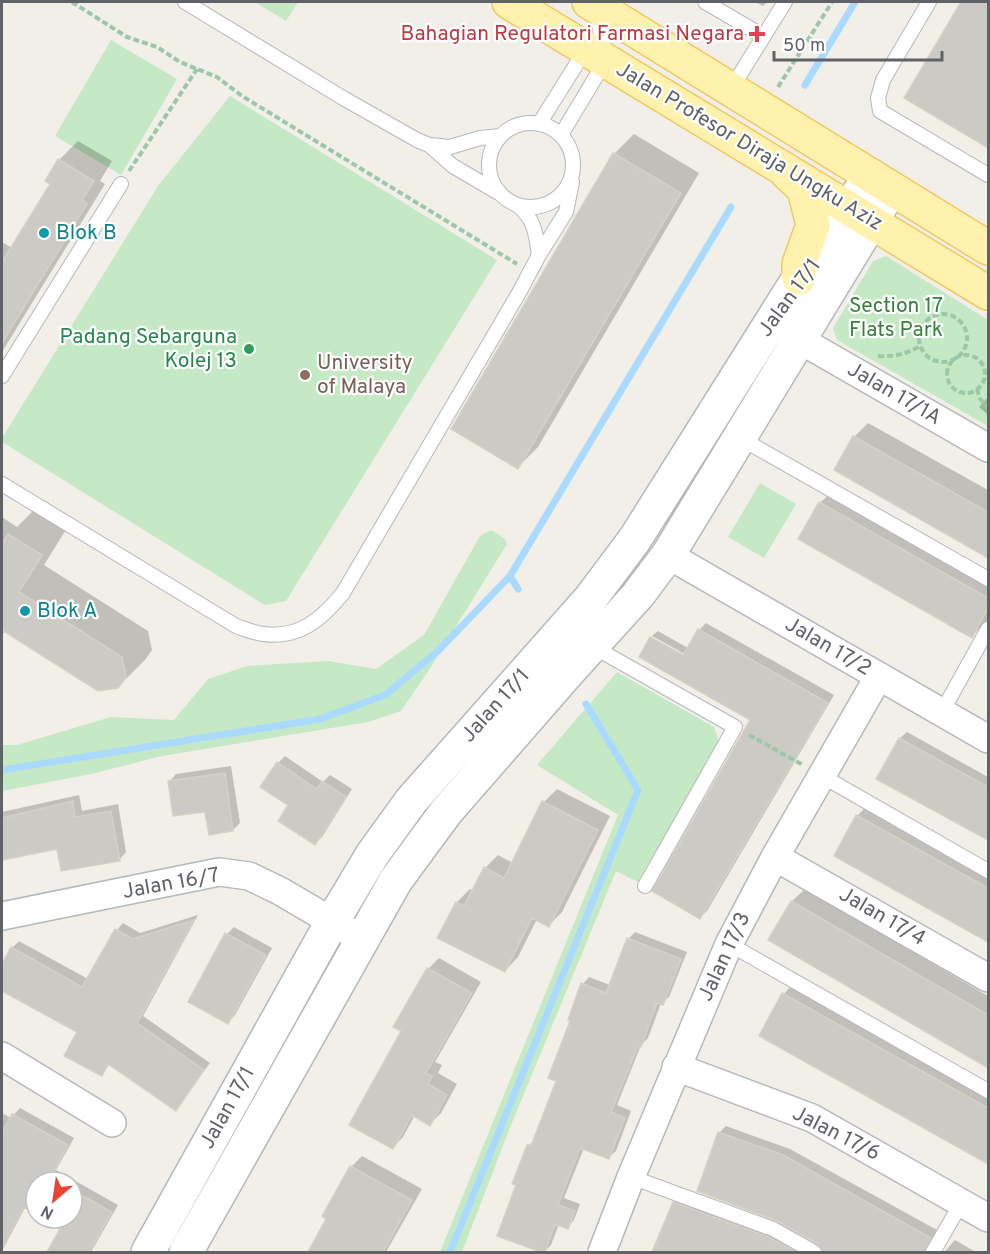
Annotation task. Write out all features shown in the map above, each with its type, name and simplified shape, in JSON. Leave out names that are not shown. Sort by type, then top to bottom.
[{"type":"main road","name":"Jalan Profesor Diraja Ungku Aziz","points":[[509,2],[988,293]]},
{"type":"main road","name":"Jalan Profesor Diraja Ungku Aziz","points":[[590,2],[988,248]]},
{"type":"main road","points":[[777,164],[804,189],[813,225],[799,264],[799,278]]},
{"type":"street","name":"Jalan 17/1","points":[[186,1252],[396,880],[432,830],[638,595],[668,555],[800,340],[861,215],[880,182]]},
{"type":"street","name":"Jalan 17/1","points":[[148,1252],[332,922],[372,855],[411,801],[590,599],[635,540],[799,278],[811,271],[861,215]]},
{"type":"street","name":"Jalan 17/1A","points":[[800,340],[988,448]]},
{"type":"street","name":"Jalan 17/2","points":[[668,555],[988,739]]},
{"type":"street","name":"Jalan 17/3","points":[[602,1252],[676,1067],[729,944],[775,857],[879,676]]},
{"type":"street","name":"Jalan 17/4","points":[[775,857],[988,978]]},
{"type":"street","name":"Jalan 16/7","points":[[2,916],[219,872],[249,876],[280,891],[362,939]]},
{"type":"street","points":[[2,1056],[112,1123]]},
{"type":"street","name":"Jalan 17/6","points":[[676,1067],[812,1118],[988,1218]]},
{"type":"lane","points":[[185,2],[417,140],[429,145],[450,147],[480,138],[500,136]]},
{"type":"lane","points":[[561,135],[596,54],[598,18],[590,2]]},
{"type":"lane","points":[[705,2],[763,36]]},
{"type":"lane","points":[[731,90],[784,2]]},
{"type":"lane","points":[[929,2],[883,80],[878,98],[880,111],[988,175]]},
{"type":"lane","points":[[539,124],[596,54]]},
{"type":"lane","points":[[2,484],[236,626],[263,634],[289,634],[311,625],[329,610],[343,593],[566,212],[573,174],[572,153],[561,135],[539,124],[518,125],[500,136],[489,158],[492,183],[499,193]]},
{"type":"lane","points":[[429,145],[459,171],[499,193],[526,213],[532,221],[539,255]]},
{"type":"lane","points":[[518,206],[532,208],[547,205],[559,198],[568,187],[573,174]]},
{"type":"lane","points":[[2,375],[121,184]]},
{"type":"lane","points":[[740,438],[988,579]]},
{"type":"lane","points":[[942,712],[988,629]]},
{"type":"lane","points":[[592,646],[735,727],[645,886]]},
{"type":"lane","points":[[822,776],[988,871]]},
{"type":"lane","points":[[729,944],[988,1091]]},
{"type":"lane","points":[[631,1177],[774,1230],[814,1252]]},
{"type":"lane","points":[[933,1252],[962,1202]]},
{"type":"path","points":[[72,2],[127,37],[157,47],[180,62],[218,77],[242,96],[530,272]]},
{"type":"path","points":[[775,93],[832,2]]},
{"type":"path","points":[[121,184],[197,69]]},
{"type":"path","points":[[920,346],[920,332],[923,324],[930,317],[939,314],[957,319],[963,325],[966,334],[964,349],[955,358],[947,370],[947,378],[956,390],[970,393],[977,389],[985,377],[987,371],[982,363],[970,355],[955,358],[947,361],[938,361],[929,357],[920,346]]},
{"type":"path","points":[[871,355],[889,357],[906,354],[920,346]]},
{"type":"path","points":[[977,389],[980,399],[988,407]]},
{"type":"path","points":[[735,727],[822,776]]},
{"type":"green space","points":[[255,2],[298,2],[286,21]]},
{"type":"green space","points":[[111,40],[177,79],[121,175],[55,136]]},
{"type":"green space","name":"Padang Sebarguna Kolej 13","points":[[230,96],[497,260],[286,601],[265,605],[2,442],[2,438],[158,186]]},
{"type":"green space","name":"Section 17 Flats Park","points":[[886,256],[988,320],[988,426],[837,340],[833,328],[873,261]]},
{"type":"green space","points":[[760,483],[796,504],[764,558],[728,537]]},
{"type":"green space","points":[[491,530],[504,538],[507,544],[401,711],[368,722],[162,756],[91,774],[2,791],[2,745],[17,745],[111,717],[174,720],[208,679],[247,666],[328,661],[376,669],[424,635],[480,536]]},
{"type":"green space","points":[[617,672],[714,727],[719,742],[638,882],[616,871],[509,1130],[462,1252],[440,1252],[618,815],[537,765]]},
{"type":"building","points":[[961,2],[988,2],[988,148],[904,98]]},
{"type":"building","points":[[613,153],[681,193],[518,469],[451,429]]},
{"type":"building","name":"Blok B","points":[[58,159],[94,181],[82,200],[87,204],[2,343],[2,262],[50,184],[45,181]]},
{"type":"building","points":[[853,436],[988,512],[988,558],[834,470]]},
{"type":"building","points":[[819,502],[988,598],[988,608],[972,638],[798,539]]},
{"type":"building","name":"Blok A","points":[[8,534],[42,555],[19,592],[122,657],[126,677],[118,688],[98,691],[2,630],[2,544]]},
{"type":"building","points":[[698,629],[828,703],[700,919],[652,891],[750,720],[639,657],[650,637],[683,655]]},
{"type":"building","points":[[899,738],[988,787],[988,840],[876,779]]},
{"type":"building","points":[[277,762],[317,789],[322,781],[346,797],[315,845],[278,821],[288,805],[260,787]]},
{"type":"building","points":[[225,773],[233,831],[209,835],[205,812],[173,816],[168,781]]},
{"type":"building","points":[[73,801],[75,817],[111,811],[120,861],[61,871],[57,849],[2,860],[2,818]]},
{"type":"building","points":[[542,801],[598,830],[549,927],[532,918],[505,972],[437,938],[456,902],[464,906],[484,867],[504,878]]},
{"type":"building","points":[[856,815],[988,888],[988,942],[834,856]]},
{"type":"building","points":[[791,901],[988,1015],[988,1068],[768,940]]},
{"type":"building","points":[[194,920],[137,1023],[204,1070],[176,1111],[108,1064],[102,1076],[64,1056],[77,1032],[2,991],[2,964],[11,947],[82,987],[115,929],[133,939]]},
{"type":"building","points":[[225,933],[266,955],[228,1024],[188,1002]]},
{"type":"building","points":[[627,938],[681,959],[663,1005],[657,1003],[641,1047],[638,1046],[611,1112],[625,1118],[609,1159],[580,1148],[558,1205],[575,1211],[568,1229],[555,1224],[545,1252],[541,1252],[497,1236],[516,1185],[512,1184],[527,1145],[531,1146],[556,1081],[548,1078],[570,1021],[568,1020],[581,983],[606,993]]},
{"type":"building","points":[[427,968],[472,993],[426,1073],[432,1076],[428,1084],[447,1095],[430,1126],[412,1115],[393,1149],[349,1125],[401,1031],[393,1027]]},
{"type":"building","points":[[782,993],[988,1108],[988,1164],[759,1036]]},
{"type":"building","points":[[12,1114],[68,1145],[54,1170],[24,1170],[24,1207],[2,1248],[2,1133]]},
{"type":"building","points":[[718,1132],[783,1155],[931,1238],[924,1252],[823,1252],[818,1244],[777,1221],[697,1191]]},
{"type":"building","points":[[350,1166],[412,1200],[383,1252],[308,1252],[326,1219],[322,1216]]},
{"type":"building","points":[[84,1197],[112,1212],[89,1252],[47,1252],[59,1230],[84,1230]]},
{"type":"building","points":[[673,1202],[769,1237],[796,1252],[652,1252]]},
{"type":"waterway","points":[[805,85],[855,2]]},
{"type":"waterway","points":[[2,770],[320,719],[385,695],[437,652],[510,576],[731,207]]},
{"type":"waterway","points":[[510,576],[518,589]]},
{"type":"waterway","points":[[450,1252],[638,790],[586,704]]},
{"type":"place","name":"Bahagian Regulatori Farmasi Negara","points":[[757,34]]},
{"type":"place","name":"Blok B","points":[[44,233]]},
{"type":"place","name":"Padang Sebarguna Kolej 13","points":[[249,349]]},
{"type":"place","name":"University of Malaya","points":[[305,375]]},
{"type":"place","name":"Blok A","points":[[25,611]]}]
